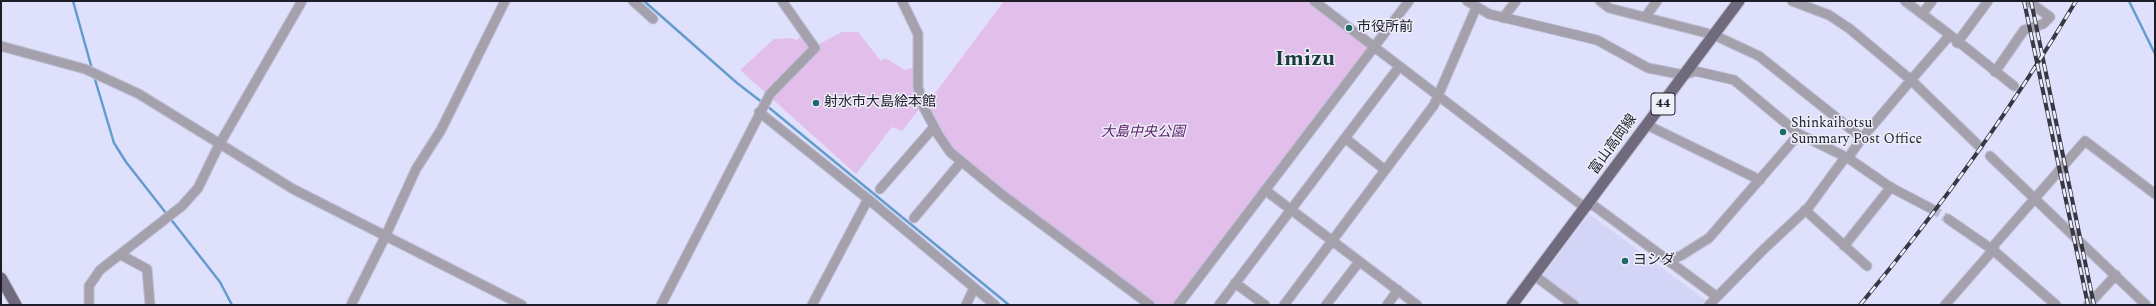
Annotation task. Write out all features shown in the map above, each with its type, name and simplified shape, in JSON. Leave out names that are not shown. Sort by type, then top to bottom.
[{"type":"main road","name":"富山高岡線","points":[[1512,305],[1739,1]]},
{"type":"main road","points":[[1,278],[16,305]]},
{"type":"street","points":[[89,305],[88,286],[92,278],[100,270],[169,216],[198,188],[219,145],[302,1]]},
{"type":"street","points":[[352,305],[386,237],[416,169],[441,130],[505,1]]},
{"type":"street","points":[[633,1],[654,19]]},
{"type":"street","points":[[661,305],[759,112],[770,94],[815,48],[782,1]]},
{"type":"street","points":[[902,1],[918,34],[918,87],[924,108],[950,152],[961,162],[1150,305]]},
{"type":"street","points":[[1314,1],[1580,204],[1587,206],[1593,205],[1716,296]]},
{"type":"street","points":[[1178,305],[1409,1]]},
{"type":"street","points":[[1467,1],[1476,8],[1489,14],[1597,40],[1648,68],[1684,75],[1695,71],[1734,80],[1800,134],[1848,158],[1891,187],[1932,209]]},
{"type":"street","points":[[1503,18],[1516,1]]},
{"type":"street","points":[[1600,1],[1609,8],[1646,16],[1714,35],[1759,56],[1862,138]]},
{"type":"street","points":[[1646,16],[1657,1]]},
{"type":"street","points":[[1792,1],[1829,15],[1850,30],[1911,80],[1979,146]]},
{"type":"street","points":[[1905,1],[2014,86]]},
{"type":"street","points":[[1922,14],[1932,1]]},
{"type":"street","points":[[1957,42],[1988,1]]},
{"type":"street","points":[[1995,72],[2024,30],[2043,24],[2050,17],[2028,1]]},
{"type":"street","points":[[1284,305],[1434,105],[1476,8]]},
{"type":"street","points":[[1709,305],[1716,296],[1805,210],[1844,159],[1848,158],[1862,138],[1950,35]]},
{"type":"street","points":[[1,46],[41,56],[107,78],[138,94],[293,189],[522,305]]},
{"type":"street","points":[[1219,305],[1399,67]]},
{"type":"street","points":[[759,112],[868,199],[995,305]]},
{"type":"street","points":[[1647,125],[1760,180]]},
{"type":"street","points":[[880,189],[934,127]]},
{"type":"street","points":[[1669,260],[1682,255],[1710,238],[1800,134]]},
{"type":"street","points":[[1345,138],[1385,170]]},
{"type":"street","points":[[1945,305],[1993,250],[1995,244],[2034,198],[2085,141],[2155,194]]},
{"type":"street","points":[[1990,156],[2146,305]]},
{"type":"street","points":[[914,218],[961,162]]},
{"type":"street","points":[[1844,246],[1891,187]]},
{"type":"street","points":[[1265,190],[1417,305]]},
{"type":"street","points":[[812,305],[868,199]]},
{"type":"street","points":[[1805,210],[1867,266]]},
{"type":"street","points":[[1948,219],[1993,250],[2056,305]]},
{"type":"street","points":[[121,254],[147,269],[150,305]]},
{"type":"street","points":[[1326,305],[1359,262]]},
{"type":"street","points":[[1534,276],[1574,305]]},
{"type":"street","points":[[2088,305],[2116,276]]},
{"type":"street","points":[[1235,283],[1266,305]]},
{"type":"street","points":[[966,305],[974,288]]},
{"type":"street","points":[[1387,305],[1398,290]]},
{"type":"shaded area","points":[[1589,214],[1712,305],[1577,305],[1541,278]]},
{"type":"green space","name":"大島中央公園","points":[[1004,1],[1312,1],[1373,47],[1177,305],[1151,305],[951,151],[924,108]]},
{"type":"green space","points":[[842,32],[858,32],[881,61],[885,58],[905,70],[914,67],[920,108],[902,131],[892,127],[856,174],[740,70],[774,39],[790,38],[797,40],[802,35],[811,48]]},
{"type":"waterway","points":[[73,1],[92,69]]},
{"type":"waterway","points":[[644,1],[737,83],[763,103]]},
{"type":"waterway","points":[[2129,1],[2155,54]]},
{"type":"waterway","points":[[94,76],[114,143],[126,162],[220,282],[232,305]]},
{"type":"waterway","points":[[767,106],[1009,305]]},
{"type":"tunnel","points":[[1932,209],[1948,219]]},
{"type":"railway","points":[[2024,1],[2088,305]]},
{"type":"railway","points":[[2031,1],[2094,305]]},
{"type":"railway","points":[[1860,305],[1918,232],[1974,157],[2027,80],[2076,1]]},
{"type":"place","name":"市役所前","points":[[1349,28]]},
{"type":"place","name":"射水市大島絵本館","points":[[816,103]]},
{"type":"place","name":"Shinkaihotsu Summary Post Office","points":[[1783,132]]},
{"type":"place","name":"ヨシダ","points":[[1625,261]]},
{"type":"district","name":"Imizu","points":[[1305,61]]}]
